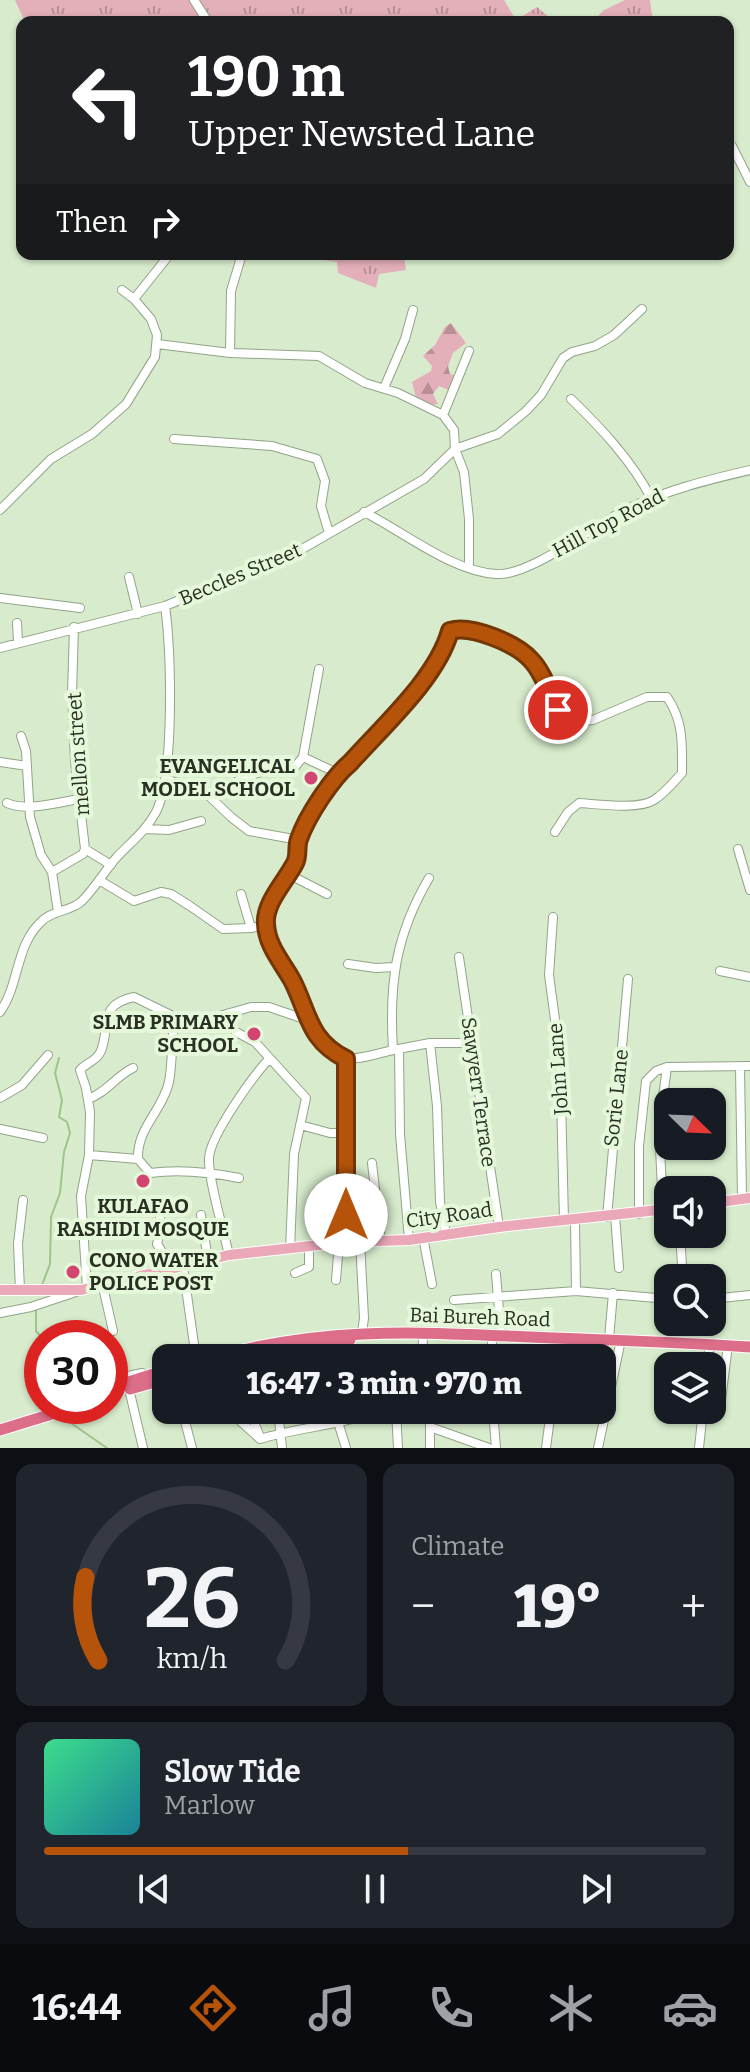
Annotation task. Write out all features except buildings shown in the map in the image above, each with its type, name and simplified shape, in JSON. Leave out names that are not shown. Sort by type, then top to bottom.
[{"type":"highway","name":"Bai Bureh Road","points":[[269,1344],[362,1333],[426,1331],[527,1344]]},
{"type":"highway","name":"Bai Bureh Road","points":[[326,1344],[423,1338],[497,1338],[750,1347]]},
{"type":"highway","name":"Bai Bureh Road","points":[[606,1344],[616,1342],[750,1354]]},
{"type":"highway","points":[[128,1382],[152,1374]]},
{"type":"highway","points":[[129,1389],[152,1383]]},
{"type":"highway","points":[[0,1422],[24,1415]]},
{"type":"highway","points":[[0,1430],[24,1423]]},
{"type":"main road","points":[[726,1201],[746,1199]]},
{"type":"main road","name":"City Road","points":[[0,1290],[103,1287],[145,1273],[229,1255],[360,1241],[409,1240],[446,1233],[654,1212]]},
{"type":"street","points":[[734,150],[750,182]]},
{"type":"street","points":[[134,299],[165,260]]},
{"type":"street","points":[[230,353],[231,291],[240,260]]},
{"type":"street","points":[[0,510],[51,459],[92,434],[126,404],[155,357],[157,335],[151,319],[122,290]]},
{"type":"street","points":[[455,449],[498,434],[541,395],[563,358],[614,335],[642,309]]},
{"type":"street","points":[[384,388],[405,339],[413,310]]},
{"type":"street","points":[[157,344],[230,353],[319,356],[365,383],[384,388],[443,415],[454,430],[455,449],[464,472],[469,519],[469,566]]},
{"type":"street","points":[[155,357],[177,348]]},
{"type":"street","points":[[443,415],[469,351]]},
{"type":"street","points":[[571,399],[641,479],[651,498]]},
{"type":"street","points":[[174,439],[272,446],[317,459],[325,481],[321,506],[329,533]]},
{"type":"street","name":"Beccles Street","points":[[0,648],[165,606],[297,552],[424,479],[455,449]]},
{"type":"street","name":"Hill Top Road","points":[[364,512],[450,562],[496,574],[514,572],[670,490],[750,470]]},
{"type":"street","points":[[129,577],[138,614]]},
{"type":"street","points":[[0,598],[80,608]]},
{"type":"street","points":[[0,1012],[8,1001],[23,946],[44,919],[79,904],[157,811],[166,779],[171,644],[165,606]]},
{"type":"street","points":[[17,623],[18,642]]},
{"type":"street","name":"mellon street","points":[[74,627],[72,694],[75,761],[85,849]]},
{"type":"street","points":[[472,1043],[430,1043],[346,1059],[333,1052],[321,1042],[307,1020],[292,981],[270,944],[266,925],[270,905],[297,860],[299,840],[337,773],[350,763],[417,686],[435,663],[450,631],[456,629],[487,635],[511,645],[532,660],[558,710],[572,722],[593,720],[647,697],[667,697],[680,719],[682,773],[653,801],[643,805],[579,803],[568,812],[555,832]]},
{"type":"street","points":[[213,799],[232,782],[255,772],[294,768],[303,757],[319,669]]},
{"type":"street","points":[[21,736],[27,766],[29,806],[41,855],[52,872],[58,912]]},
{"type":"street","points":[[303,757],[337,773]]},
{"type":"street","points":[[0,762],[27,766]]},
{"type":"street","points":[[166,779],[207,794],[249,831],[299,840]]},
{"type":"street","points":[[7,803],[29,806],[80,799]]},
{"type":"street","points":[[145,829],[169,830],[201,821]]},
{"type":"street","points":[[52,872],[83,854],[85,849],[111,865]]},
{"type":"street","points":[[738,849],[750,890]]},
{"type":"street","points":[[288,874],[327,894]]},
{"type":"street","points":[[409,1240],[400,1134],[394,967],[407,920],[429,878]]},
{"type":"street","points":[[99,880],[134,901],[161,892],[171,894],[223,929],[266,925]]},
{"type":"street","points":[[241,894],[247,924],[251,928]]},
{"type":"street","name":"John Lane","points":[[553,917],[549,975],[560,1056],[576,1291]]},
{"type":"street","name":"Sawyerr Terrace","points":[[459,957],[499,1227]]},
{"type":"street","points":[[348,964],[394,967]]},
{"type":"street","points":[[720,971],[750,977]]},
{"type":"street","name":"Sorie Lane","points":[[619,1268],[611,1216],[628,979]]},
{"type":"street","points":[[0,1313],[31,1307],[84,1289],[81,1196],[89,1155],[88,1099],[80,1068],[95,1059],[102,1049],[104,1029],[111,1009],[118,1001],[134,997],[195,1023],[251,1007],[269,1007],[307,1020]]},
{"type":"street","points":[[175,1017],[169,1082],[138,1142],[138,1159],[150,1173],[211,1172],[239,1178]]},
{"type":"street","points":[[236,1032],[255,1042],[306,1098],[293,1169],[290,1249]]},
{"type":"street","points":[[430,1043],[437,1106],[440,1202],[446,1233]]},
{"type":"street","points":[[0,1098],[22,1085],[48,1055]]},
{"type":"street","points":[[229,1255],[209,1157],[223,1125],[254,1075],[269,1059]]},
{"type":"street","points":[[336,1280],[343,1243],[346,1059]]},
{"type":"street","points":[[639,1214],[639,1146],[646,1081],[656,1071],[667,1067],[745,1066],[746,1199]]},
{"type":"street","points":[[663,1176],[659,1127],[667,1067]]},
{"type":"street","points":[[88,1099],[133,1068]]},
{"type":"street","points":[[300,1125],[330,1133],[346,1133]]},
{"type":"street","points":[[0,1129],[43,1138]]},
{"type":"street","points":[[89,1155],[138,1159]]},
{"type":"street","points":[[372,1163],[381,1242]]},
{"type":"street","points":[[20,1290],[18,1244],[23,1200]]},
{"type":"street","points":[[159,1207],[161,1226],[157,1244],[178,1268],[192,1344]]},
{"type":"street","points":[[201,1215],[208,1260]]},
{"type":"street","points":[[423,1237],[432,1284]]},
{"type":"street","points":[[360,1241],[362,1333]]},
{"type":"street","points":[[295,1273],[308,1269],[309,1247]]},
{"type":"street","points":[[496,1274],[496,1344]]},
{"type":"street","points":[[103,1287],[110,1320]]},
{"type":"street","points":[[454,1300],[576,1291],[654,1297]]},
{"type":"street","points":[[598,1448],[616,1342],[613,1293]]},
{"type":"street","points":[[726,1298],[750,1295]]},
{"type":"street","points":[[423,1338],[423,1344]]},
{"type":"street","points":[[726,1361],[727,1353]]},
{"type":"street","points":[[128,1376],[152,1372]]},
{"type":"street","points":[[129,1389],[143,1448]]},
{"type":"street","points":[[186,1424],[192,1448]]},
{"type":"street","points":[[243,1424],[260,1439]]},
{"type":"street","points":[[255,1424],[260,1439]]},
{"type":"street","points":[[279,1424],[282,1448]]},
{"type":"street","points":[[260,1439],[327,1424]]},
{"type":"street","points":[[339,1424],[346,1448]]},
{"type":"street","points":[[397,1424],[398,1448]]},
{"type":"street","points":[[430,1424],[430,1448]]},
{"type":"street","points":[[494,1424],[496,1448]]},
{"type":"street","points":[[546,1448],[549,1424]]},
{"type":"street","points":[[699,1448],[702,1424]]},
{"type":"street","points":[[430,1427],[489,1448]]},
{"type":"green space","points":[[15,0],[504,0],[514,16],[22,16]]},
{"type":"green space","points":[[625,0],[650,0],[652,16],[598,16]]},
{"type":"green space","points":[[537,7],[548,16],[522,16]]},
{"type":"green space","points":[[323,260],[405,260],[406,270],[379,274],[376,288],[338,273],[337,262]]},
{"type":"green space","points":[[451,323],[466,343],[453,353],[448,366],[450,374],[466,374],[460,378],[457,394],[439,386],[433,394],[438,404],[431,405],[416,398],[412,382],[431,371],[432,366],[423,356]]},
{"type":"waterway","points":[[42,1285],[50,1264],[51,1217],[60,1193],[64,1152],[70,1133],[67,1122],[59,1117],[62,1100],[55,1073],[59,1058]]},
{"type":"waterway","points":[[36,1310],[36,1320]]},
{"type":"waterway","points":[[72,1424],[107,1448]]},
{"type":"place","name":"EVANGELICAL MODEL SCHOOL","points":[[311,778]]},
{"type":"place","name":"SLMB PRIMARY SCHOOL","points":[[254,1034]]},
{"type":"place","name":"KULAFAO RASHIDI MOSQUE","points":[[143,1181]]},
{"type":"place","name":"CONO WATER POLICE POST","points":[[73,1272]]},
{"type":"route","points":[[346,1215],[346,1059],[321,1042],[307,1020],[292,981],[270,944],[265,922],[270,905],[297,860],[299,840],[337,773],[350,763],[417,686],[435,663],[450,631],[456,629],[487,635],[511,645],[532,660],[558,710]]}]
